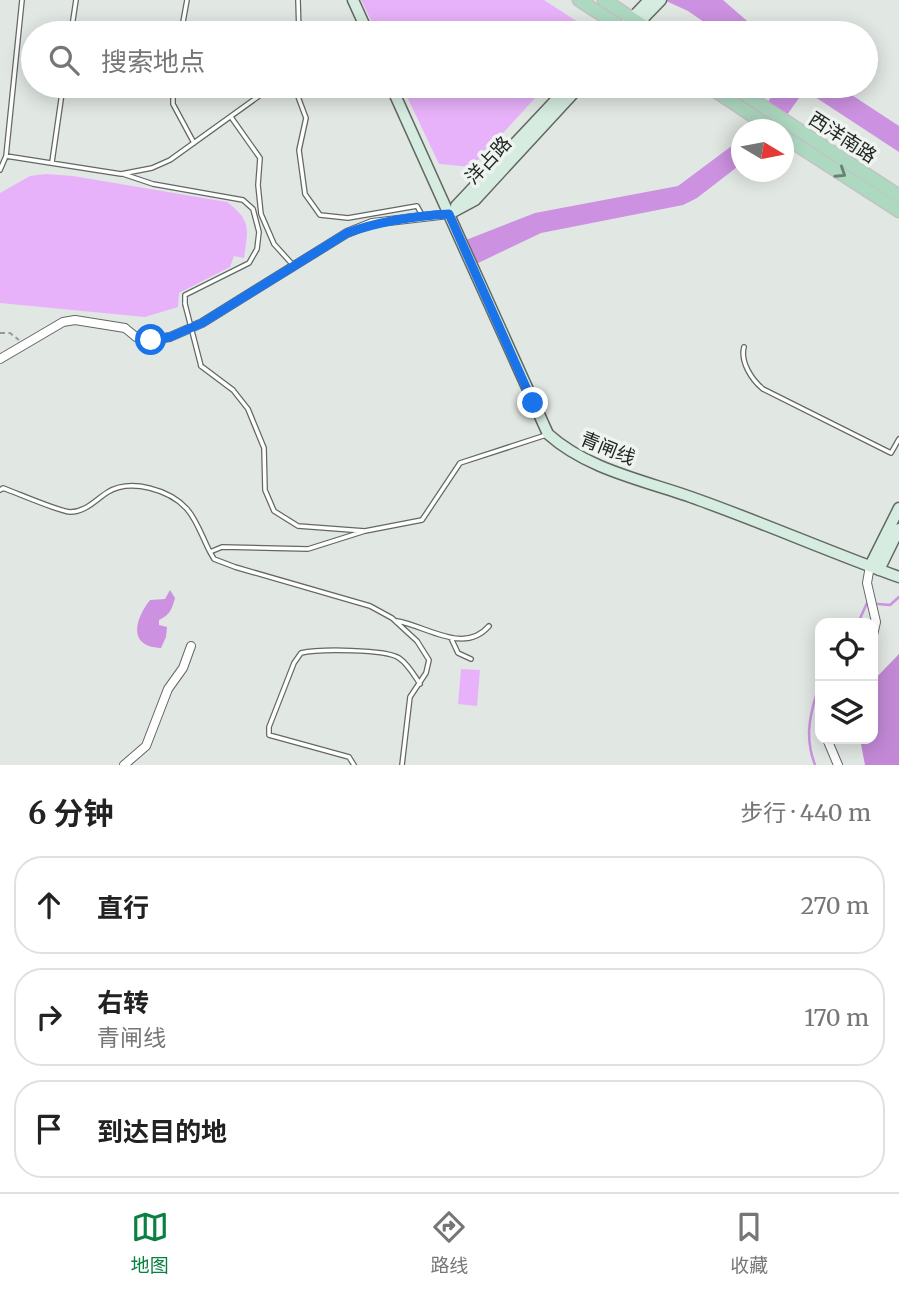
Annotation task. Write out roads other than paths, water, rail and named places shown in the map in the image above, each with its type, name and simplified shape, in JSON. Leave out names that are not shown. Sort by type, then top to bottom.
[{"type":"main road","points":[[353,0],[363,21]]},
{"type":"main road","points":[[579,0],[610,21]]},
{"type":"main road","points":[[604,0],[636,21],[656,1]]},
{"type":"main road","points":[[396,98],[548,434]]},
{"type":"main road","name":"洋占路","points":[[449,214],[558,98]]},
{"type":"main road","name":"洋占路","points":[[449,214],[475,200],[569,98]]},
{"type":"main road","name":"西洋南路","points":[[731,98],[760,113],[786,122],[899,196]]},
{"type":"main road","name":"西洋南路","points":[[744,98],[765,119]]},
{"type":"main road","name":"西洋南路","points":[[794,143],[899,211]]},
{"type":"main road","name":"青闸线","points":[[548,434],[564,448],[607,468],[699,500],[899,577]]},
{"type":"main road","points":[[874,568],[899,508]]},
{"type":"main road","points":[[874,568],[899,529]]},
{"type":"street","points":[[0,359],[63,322],[75,320],[125,328],[136,337],[151,340],[170,337],[202,323],[347,233],[372,223],[422,215],[449,214]]},
{"type":"street","points":[[874,568],[867,583],[875,618]]},
{"type":"street","points":[[124,765],[146,746],[168,689],[183,668],[191,646]]},
{"type":"street","points":[[829,744],[838,765]]},
{"type":"lane","points":[[0,170],[6,156],[22,0]]},
{"type":"lane","points":[[73,21],[76,0]]},
{"type":"lane","points":[[183,21],[187,0]]},
{"type":"lane","points":[[298,0],[299,21]]},
{"type":"lane","points":[[52,162],[61,98]]},
{"type":"lane","points":[[173,98],[173,104],[194,143]]},
{"type":"lane","points":[[121,174],[152,168],[170,160],[257,98]]},
{"type":"lane","points":[[298,98],[306,118],[299,150],[305,194],[320,215],[348,218],[417,206],[422,215]]},
{"type":"lane","points":[[231,117],[260,158],[258,185],[261,214],[274,244],[293,265]]},
{"type":"lane","points":[[6,156],[121,174],[153,184],[243,200],[253,209],[259,232],[257,249],[249,263],[185,295],[201,366],[233,390],[248,409],[264,448],[265,490],[274,511],[298,526],[365,531]]},
{"type":"lane","points":[[744,347],[744,362],[763,388],[891,453],[899,439]]},
{"type":"lane","points":[[211,552],[222,547],[308,549],[365,531],[422,520],[460,463],[548,434]]},
{"type":"lane","points":[[894,449],[899,452]]},
{"type":"lane","points":[[0,490],[3,488],[69,512],[86,509],[110,491],[125,486],[143,487],[164,493],[187,509],[214,559],[235,568],[370,606],[394,621],[417,641],[429,660],[420,684],[410,697],[402,765]]},
{"type":"lane","points":[[394,621],[467,640],[481,636],[489,626]]},
{"type":"lane","points":[[451,638],[458,653],[471,659]]},
{"type":"lane","points":[[354,765],[349,757],[269,735],[269,727],[294,663],[301,653],[315,650],[380,652],[399,657],[420,684]]},
{"type":"waterway","points":[[878,604],[890,605],[899,597]]},
{"type":"waterway","points":[[860,618],[867,603]]},
{"type":"waterway","points":[[815,699],[809,729],[815,765]]}]
